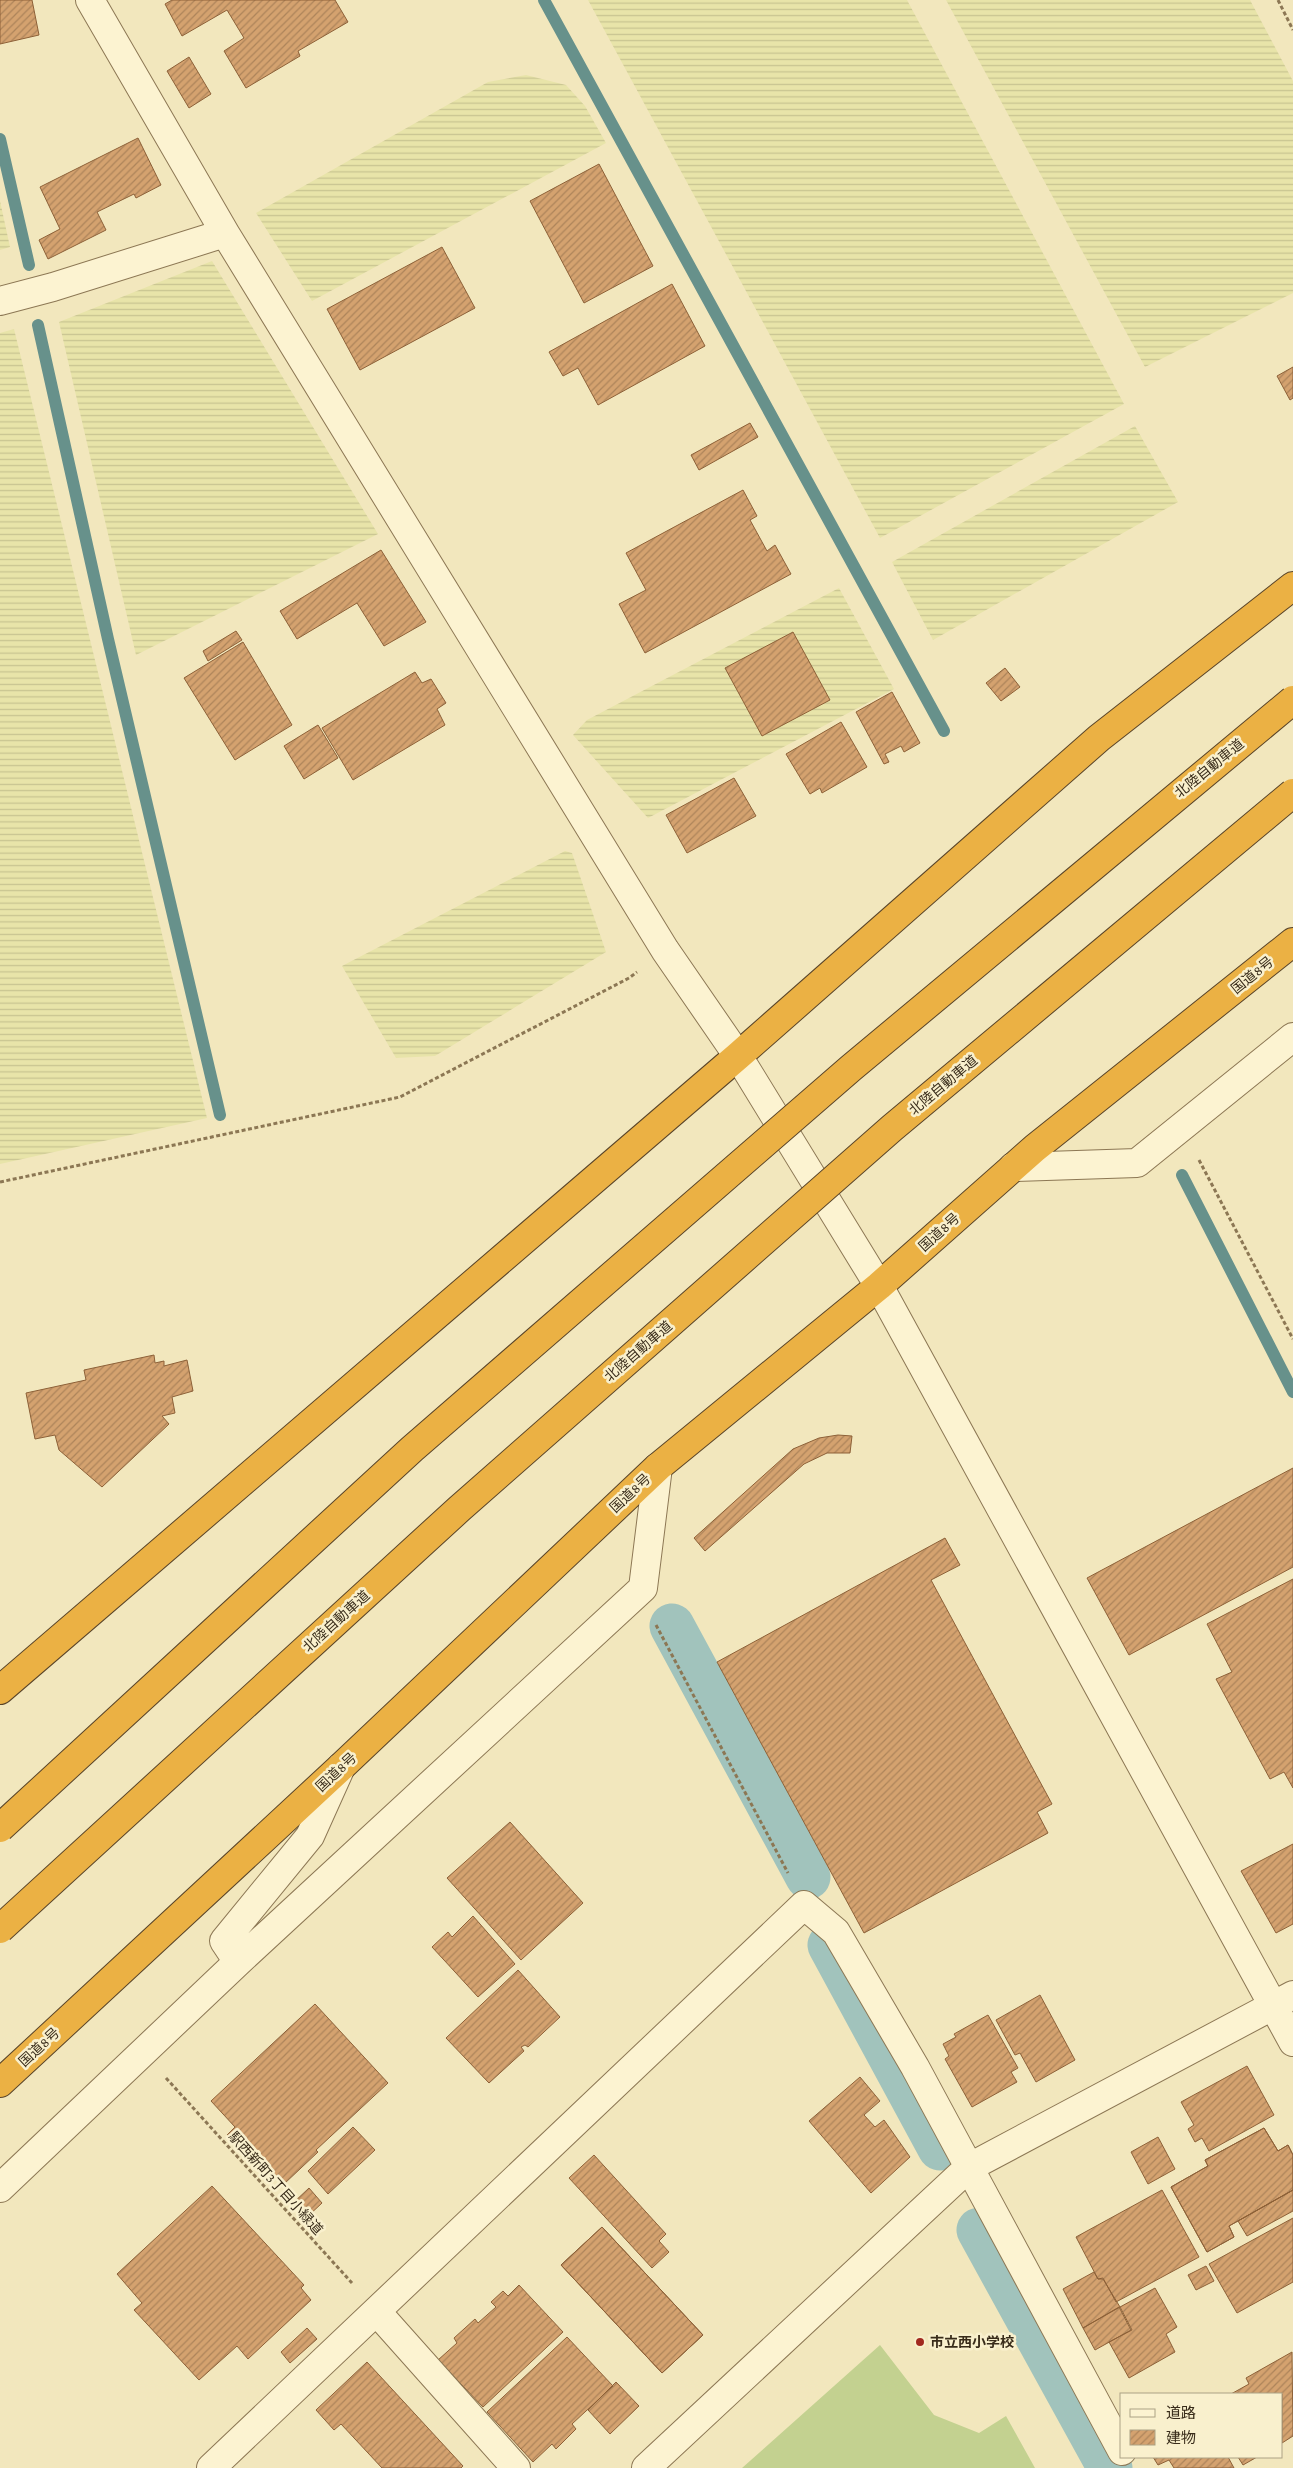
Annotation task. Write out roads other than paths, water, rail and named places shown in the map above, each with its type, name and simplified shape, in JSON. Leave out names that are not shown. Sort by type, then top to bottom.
[{"type":"highway","points":[[0,1690],[738,1056],[1099,738],[1293,586]]},
{"type":"highway","name":"北陸自動車道","points":[[0,1828],[412,1449],[850,1068],[1293,700]]},
{"type":"highway","name":"北陸自動車道","points":[[0,1929],[459,1509],[892,1128],[1293,793]]},
{"type":"highway","name":"国道8号","points":[[0,2082],[341,1767],[658,1467],[879,1286],[1012,1167],[1293,942]]},
{"type":"street","points":[[90,0],[225,233],[665,950],[738,1056],[879,1286],[1283,2000],[1293,2042]]},
{"type":"street","points":[[0,301],[53,287],[225,233]]},
{"type":"street","points":[[1012,1167],[1137,1163],[1293,1036]]},
{"type":"street","points":[[0,2188],[238,1962],[643,1588],[658,1467]]},
{"type":"street","points":[[238,1962],[224,1941],[310,1836],[341,1767]]},
{"type":"street","points":[[211,2468],[804,1905],[836,1932],[915,2067],[1120,2447]]},
{"type":"street","points":[[646,2468],[968,2168],[1283,2000]]},
{"type":"street","points":[[377,2312],[516,2468]]},
{"type":"waterway","points":[[544,0],[944,731]]},
{"type":"waterway","points":[[0,139],[29,265]]},
{"type":"waterway","points":[[38,325],[108,639],[220,1115]]},
{"type":"waterway","points":[[1182,1175],[1293,1392]]},
{"type":"waterway","points":[[672,1626],[808,1877]]},
{"type":"waterway","points":[[830,1945],[940,2148]]},
{"type":"waterway","points":[[979,2230],[1110,2468]]},
{"type":"place","name":"市立西小学校","points":[[920,2342]]}]
